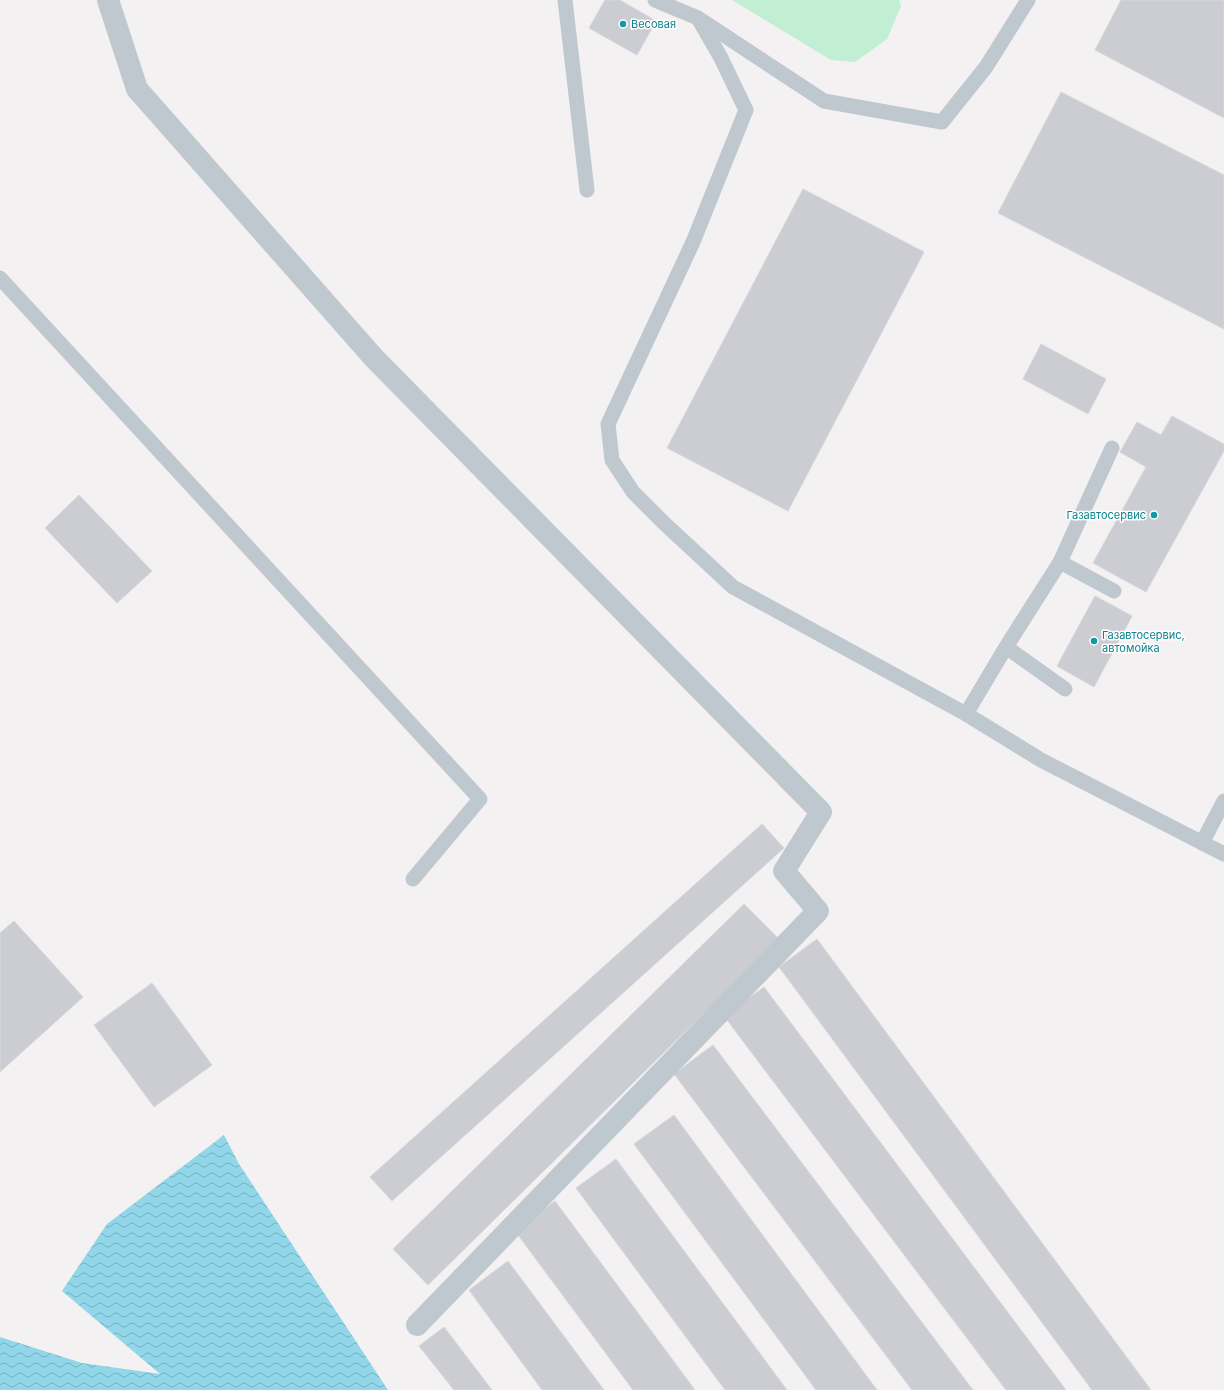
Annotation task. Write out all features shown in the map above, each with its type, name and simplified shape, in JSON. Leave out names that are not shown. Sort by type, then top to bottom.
[{"type":"street","points":[[108,0],[137,89],[374,358],[821,812],[784,871],[818,911],[417,1325]]},
{"type":"lane","points":[[565,0],[587,190]]},
{"type":"lane","points":[[655,0],[698,18],[824,101],[942,122],[986,67],[1028,0]]},
{"type":"lane","points":[[698,18],[721,58],[746,110],[693,242],[608,424],[612,460],[633,492],[733,587],[966,714],[1041,760],[1224,854]]},
{"type":"lane","points":[[0,278],[480,800],[413,879]]},
{"type":"lane","points":[[966,714],[1006,647],[1060,562],[1112,448]]},
{"type":"lane","points":[[1060,562],[1114,591]]},
{"type":"lane","points":[[1006,647],[1065,689]]},
{"type":"lane","points":[[1202,843],[1224,801]]},
{"type":"green space","points":[[732,0],[899,0],[901,6],[887,39],[855,62],[831,60]]},
{"type":"water","points":[[224,1135],[239,1164],[388,1390],[0,1390],[0,1337],[82,1363],[160,1374],[62,1291],[107,1224]]},
{"type":"building","name":"Весовая","points":[[605,0],[620,0],[656,21],[637,55],[589,28]]},
{"type":"building","points":[[1121,0],[1224,0],[1224,118],[1095,50]]},
{"type":"building","points":[[1061,92],[1224,175],[1224,329],[998,213]]},
{"type":"building","points":[[803,189],[924,252],[788,511],[667,448]]},
{"type":"building","points":[[1041,344],[1106,379],[1088,414],[1023,379]]},
{"type":"building","name":"Газавтосервис","points":[[1172,416],[1224,444],[1224,451],[1146,592],[1093,563],[1146,467],[1120,452],[1137,422],[1161,435]]},
{"type":"building","points":[[79,495],[152,571],[117,603],[45,528]]},
{"type":"building","name":"Газавтосервис, автомойка","points":[[1095,596],[1132,616],[1094,687],[1057,666]]},
{"type":"building","points":[[762,824],[784,848],[392,1201],[370,1177]]},
{"type":"building","points":[[744,904],[779,939],[428,1285],[393,1249]]},
{"type":"building","points":[[14,921],[83,997],[0,1072],[0,933]]},
{"type":"building","points":[[817,939],[1151,1390],[1092,1390],[779,967]]},
{"type":"building","points":[[152,983],[212,1065],[154,1107],[94,1025]]},
{"type":"building","points":[[764,987],[1066,1390],[1006,1390],[724,1016]]},
{"type":"building","points":[[713,1045],[973,1390],[912,1390],[674,1074]]},
{"type":"building","points":[[674,1115],[877,1390],[816,1390],[634,1144]]},
{"type":"building","points":[[616,1159],[787,1390],[725,1390],[576,1188]]},
{"type":"building","points":[[555,1201],[695,1390],[633,1390],[515,1231]]},
{"type":"building","points":[[508,1261],[604,1390],[542,1390],[469,1290]]},
{"type":"building","points":[[444,1327],[492,1390],[454,1390],[419,1346]]},
{"type":"place","name":"Весовая","points":[[623,24]]},
{"type":"place","name":"Газавтосервис","points":[[1154,515]]},
{"type":"place","name":"Газавтосервис, автомойка","points":[[1094,641]]}]
